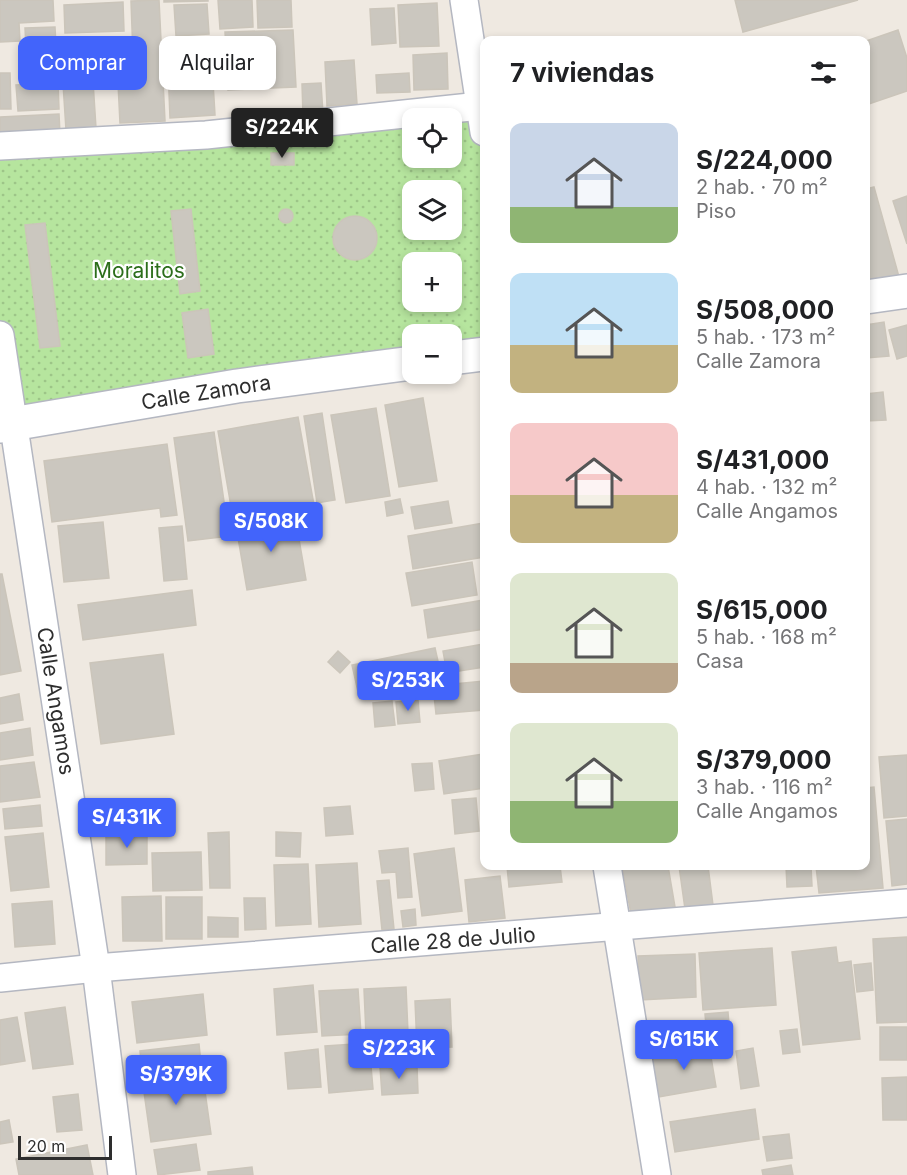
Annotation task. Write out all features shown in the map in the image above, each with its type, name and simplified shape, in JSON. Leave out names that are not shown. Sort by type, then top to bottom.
[{"type":"street","points":[[464,0],[480,106]]},
{"type":"street","points":[[0,146],[480,119]]},
{"type":"street","points":[[870,296],[907,291]]},
{"type":"street","name":"Calle Angamos","points":[[0,335],[7,425],[96,968],[122,1175]]},
{"type":"street","points":[[462,357],[480,354]]},
{"type":"street","name":"Calle Zamora","points":[[7,425],[237,386],[402,364]]},
{"type":"street","points":[[608,870],[657,1175]]},
{"type":"street","name":"Calle 28 de Julio","points":[[0,978],[96,968],[907,903]]},
{"type":"green space","name":"Moralitos","points":[[480,106],[480,354],[462,357],[462,324],[402,324],[402,365],[14,424],[0,335],[0,146],[402,112],[402,168],[462,168],[462,108],[456,108]]},
{"type":"building","points":[[0,0],[53,0],[54,21],[19,23],[18,41],[0,42]]},
{"type":"building","points":[[159,0],[159,90],[163,90],[165,121],[120,123],[118,90],[147,90],[147,36],[132,36],[131,1]]},
{"type":"building","points":[[164,0],[208,0],[208,1],[164,2]]},
{"type":"building","points":[[218,0],[252,0],[253,27],[220,29]]},
{"type":"building","points":[[257,0],[291,0],[292,27],[258,28]]},
{"type":"building","points":[[735,0],[858,0],[743,32]]},
{"type":"building","points":[[123,2],[124,31],[65,33],[64,5]]},
{"type":"building","points":[[437,3],[439,46],[400,47],[398,5]]},
{"type":"building","points":[[207,4],[209,34],[176,36],[174,5]]},
{"type":"building","points":[[394,8],[396,43],[372,45],[370,9]]},
{"type":"building","points":[[55,27],[55,36],[25,36],[25,28]]},
{"type":"building","points":[[293,30],[296,87],[276,88],[276,36],[225,36],[225,32]]},
{"type":"building","points":[[898,30],[907,58],[907,91],[870,104],[870,40]]},
{"type":"building","points":[[447,53],[448,89],[414,90],[413,55]]},
{"type":"building","points":[[354,60],[357,104],[327,106],[325,62]]},
{"type":"building","points":[[0,73],[10,73],[11,109],[0,109]]},
{"type":"building","points":[[409,73],[410,92],[377,93],[376,75]]},
{"type":"building","points":[[321,83],[323,114],[303,115],[302,84]]},
{"type":"building","points":[[16,85],[18,85],[18,90],[58,90],[59,109],[18,111]]},
{"type":"building","points":[[63,90],[94,90],[96,128],[66,130]]},
{"type":"building","points":[[169,90],[213,90],[215,115],[170,118]]},
{"type":"building","points":[[59,114],[60,134],[0,136],[0,117]]},
{"type":"building","points":[[271,153],[294,153],[294,165],[271,165]]},
{"type":"building","points":[[874,187],[901,284],[870,286],[870,188]]},
{"type":"building","points":[[907,196],[907,244],[893,201]]},
{"type":"building","points":[[191,209],[200,291],[180,294],[171,211]]},
{"type":"building","points":[[283,209],[289,209],[293,216],[289,223],[283,223],[279,219],[279,213]]},
{"type":"building","points":[[355,216],[370,223],[377,238],[370,253],[355,260],[340,253],[333,238],[340,223]]},
{"type":"building","points":[[45,223],[60,346],[40,348],[25,225]]},
{"type":"building","points":[[208,309],[214,354],[188,358],[182,313]]},
{"type":"building","points":[[884,322],[889,356],[870,358],[870,324]]},
{"type":"building","points":[[907,325],[907,356],[897,359],[889,330]]},
{"type":"building","points":[[883,392],[886,420],[870,421],[870,394]]},
{"type":"building","points":[[423,398],[437,481],[399,487],[385,405]]},
{"type":"building","points":[[376,408],[390,496],[346,503],[331,415]]},
{"type":"building","points":[[322,413],[335,500],[317,503],[304,416]]},
{"type":"building","points":[[298,417],[314,505],[233,518],[218,431]]},
{"type":"building","points":[[214,432],[229,536],[188,541],[174,438]]},
{"type":"building","points":[[167,444],[177,515],[161,517],[160,508],[52,522],[44,461]]},
{"type":"building","points":[[400,499],[403,513],[387,516],[385,502]]},
{"type":"building","points":[[448,501],[452,523],[415,529],[411,507]]},
{"type":"building","points":[[295,516],[306,580],[247,590],[236,526]]},
{"type":"building","points":[[103,522],[109,578],[64,582],[58,526]]},
{"type":"building","points":[[480,524],[480,558],[413,569],[408,536]]},
{"type":"building","points":[[182,526],[187,579],[164,581],[159,528]]},
{"type":"building","points":[[472,562],[477,595],[412,606],[406,573]]},
{"type":"building","points":[[0,574],[2,574],[21,671],[0,675]]},
{"type":"building","points":[[192,590],[196,625],[83,640],[78,605]]},
{"type":"building","points":[[480,601],[480,630],[428,638],[424,610]]},
{"type":"building","points":[[480,645],[480,668],[447,673],[443,651]]},
{"type":"building","points":[[435,648],[442,679],[359,696],[352,665]]},
{"type":"building","points":[[338,651],[350,662],[340,673],[328,662]]},
{"type":"building","points":[[163,654],[174,734],[101,744],[90,663]]},
{"type":"building","points":[[480,681],[480,710],[436,714],[433,686]]},
{"type":"building","points":[[19,694],[23,720],[0,724],[0,698]]},
{"type":"building","points":[[418,700],[420,722],[398,724],[396,702]]},
{"type":"building","points":[[392,701],[395,725],[375,727],[373,703]]},
{"type":"building","points":[[30,728],[33,755],[0,760],[0,733]]},
{"type":"building","points":[[480,755],[480,789],[444,794],[439,761]]},
{"type":"building","points":[[907,755],[907,816],[884,818],[879,757]]},
{"type":"building","points":[[34,762],[40,797],[0,802],[0,766]]},
{"type":"building","points":[[432,763],[434,789],[415,791],[412,764]]},
{"type":"building","points":[[874,787],[883,888],[819,893],[816,870],[870,870],[870,788]]},
{"type":"building","points":[[476,798],[479,831],[455,834],[452,800]]},
{"type":"building","points":[[40,805],[42,826],[5,829],[3,809]]},
{"type":"building","points":[[350,806],[353,834],[326,836],[324,808]]},
{"type":"building","points":[[907,819],[907,884],[892,886],[886,821]]},
{"type":"building","points":[[229,832],[230,888],[210,888],[208,833]]},
{"type":"building","points":[[276,832],[301,833],[300,857],[276,856]]},
{"type":"building","points":[[43,833],[49,887],[11,891],[5,837]]},
{"type":"building","points":[[147,833],[147,864],[106,865],[106,834]]},
{"type":"building","points":[[408,848],[412,897],[398,898],[396,872],[382,873],[379,851]]},
{"type":"building","points":[[454,848],[462,911],[422,916],[414,854]]},
{"type":"building","points":[[201,852],[202,890],[153,891],[152,853]]},
{"type":"building","points":[[357,863],[361,924],[319,927],[316,865]]},
{"type":"building","points":[[308,864],[311,924],[276,926],[274,865]]},
{"type":"building","points":[[507,870],[560,870],[562,882],[509,887]]},
{"type":"building","points":[[623,870],[669,870],[675,907],[631,914]]},
{"type":"building","points":[[680,870],[709,870],[713,905],[685,909]]},
{"type":"building","points":[[786,870],[811,870],[812,886],[787,887]]},
{"type":"building","points":[[500,876],[505,918],[469,922],[465,880]]},
{"type":"building","points":[[389,880],[394,929],[382,930],[377,881]]},
{"type":"building","points":[[161,896],[162,941],[123,941],[122,897]]},
{"type":"building","points":[[166,897],[202,897],[202,939],[166,939]]},
{"type":"building","points":[[244,898],[265,898],[266,929],[245,930]]},
{"type":"building","points":[[52,901],[55,944],[15,947],[12,904]]},
{"type":"building","points":[[415,909],[416,925],[403,927],[401,911]]},
{"type":"building","points":[[208,917],[238,918],[238,937],[208,937]]},
{"type":"building","points":[[907,937],[907,1022],[877,1023],[873,939]]},
{"type":"building","points":[[836,947],[838,963],[851,961],[860,1039],[803,1045],[792,952]]},
{"type":"building","points":[[772,948],[776,1005],[703,1010],[699,953]]},
{"type":"building","points":[[695,954],[696,997],[640,1000],[638,956]]},
{"type":"building","points":[[871,963],[873,990],[857,992],[854,965]]},
{"type":"building","points":[[313,985],[317,1032],[277,1035],[274,989]]},
{"type":"building","points":[[406,987],[408,1033],[366,1035],[364,989]]},
{"type":"building","points":[[358,989],[361,1034],[322,1036],[319,991]]},
{"type":"building","points":[[203,994],[207,1035],[137,1043],[132,1002]]},
{"type":"building","points":[[450,999],[452,1047],[417,1048],[415,1001]]},
{"type":"building","points":[[65,1007],[73,1064],[33,1069],[25,1013]]},
{"type":"building","points":[[728,1012],[730,1037],[707,1038],[705,1014]]},
{"type":"building","points":[[17,1017],[25,1061],[0,1065],[0,1020]]},
{"type":"building","points":[[880,1027],[907,1027],[907,1060],[880,1060]]},
{"type":"building","points":[[797,1029],[800,1052],[783,1054],[780,1031]]},
{"type":"building","points":[[369,1043],[373,1089],[329,1093],[325,1046]]},
{"type":"building","points":[[199,1044],[201,1064],[142,1072],[140,1051]]},
{"type":"building","points":[[709,1045],[716,1087],[659,1097],[651,1056]]},
{"type":"building","points":[[753,1048],[759,1086],[741,1089],[736,1051]]},
{"type":"building","points":[[318,1049],[321,1087],[288,1089],[285,1053]]},
{"type":"building","points":[[417,1066],[418,1093],[382,1095],[380,1067]]},
{"type":"building","points":[[202,1070],[211,1134],[151,1142],[142,1078]]},
{"type":"building","points":[[907,1077],[907,1120],[883,1120],[882,1078]]},
{"type":"building","points":[[78,1094],[82,1130],[57,1132],[53,1097]]},
{"type":"building","points":[[755,1109],[759,1139],[675,1152],[670,1122]]},
{"type":"building","points":[[9,1120],[13,1142],[0,1144],[0,1122]]},
{"type":"building","points":[[789,1134],[792,1158],[767,1161],[763,1137]]},
{"type":"building","points":[[196,1144],[200,1170],[158,1175],[154,1150]]},
{"type":"building","points":[[87,1145],[93,1175],[19,1175],[16,1159]]},
{"type":"building","points":[[791,1165],[793,1175],[763,1175],[762,1170]]},
{"type":"building","points":[[252,1167],[253,1175],[208,1175],[208,1172]]}]
